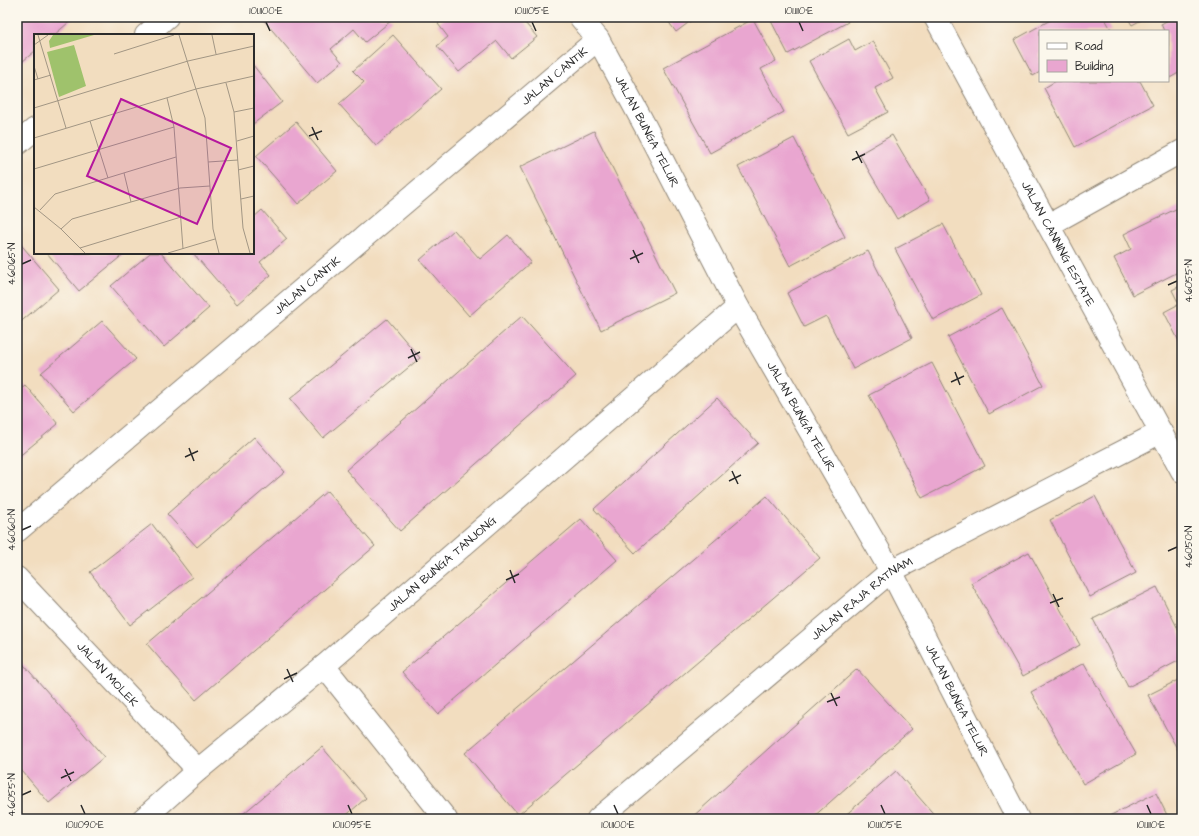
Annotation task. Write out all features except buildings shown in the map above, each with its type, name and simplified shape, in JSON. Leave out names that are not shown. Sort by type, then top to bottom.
[{"type":"street","points":[[147,34],[167,17]]},
{"type":"street","name":"JALAN BUNGA TELUR","points":[[580,17],[598,40],[645,126],[738,307],[891,571],[1018,819]]},
{"type":"street","name":"JALAN CANNING ESTATE","points":[[935,17],[1182,471]]},
{"type":"street","name":"JALAN CANTIK","points":[[17,531],[598,40]]},
{"type":"street","points":[[17,144],[34,130]]},
{"type":"street","points":[[1049,225],[1182,150]]},
{"type":"street","name":"JALAN BUNGA TANJONG","points":[[143,819],[198,770],[324,666],[738,307]]},
{"type":"street","name":"JALAN RAJA RATNAM","points":[[598,819],[891,571],[1161,432]]},
{"type":"street","name":"JALAN MOLEK","points":[[17,578],[198,770]]},
{"type":"street","points":[[324,666],[446,819]]}]
